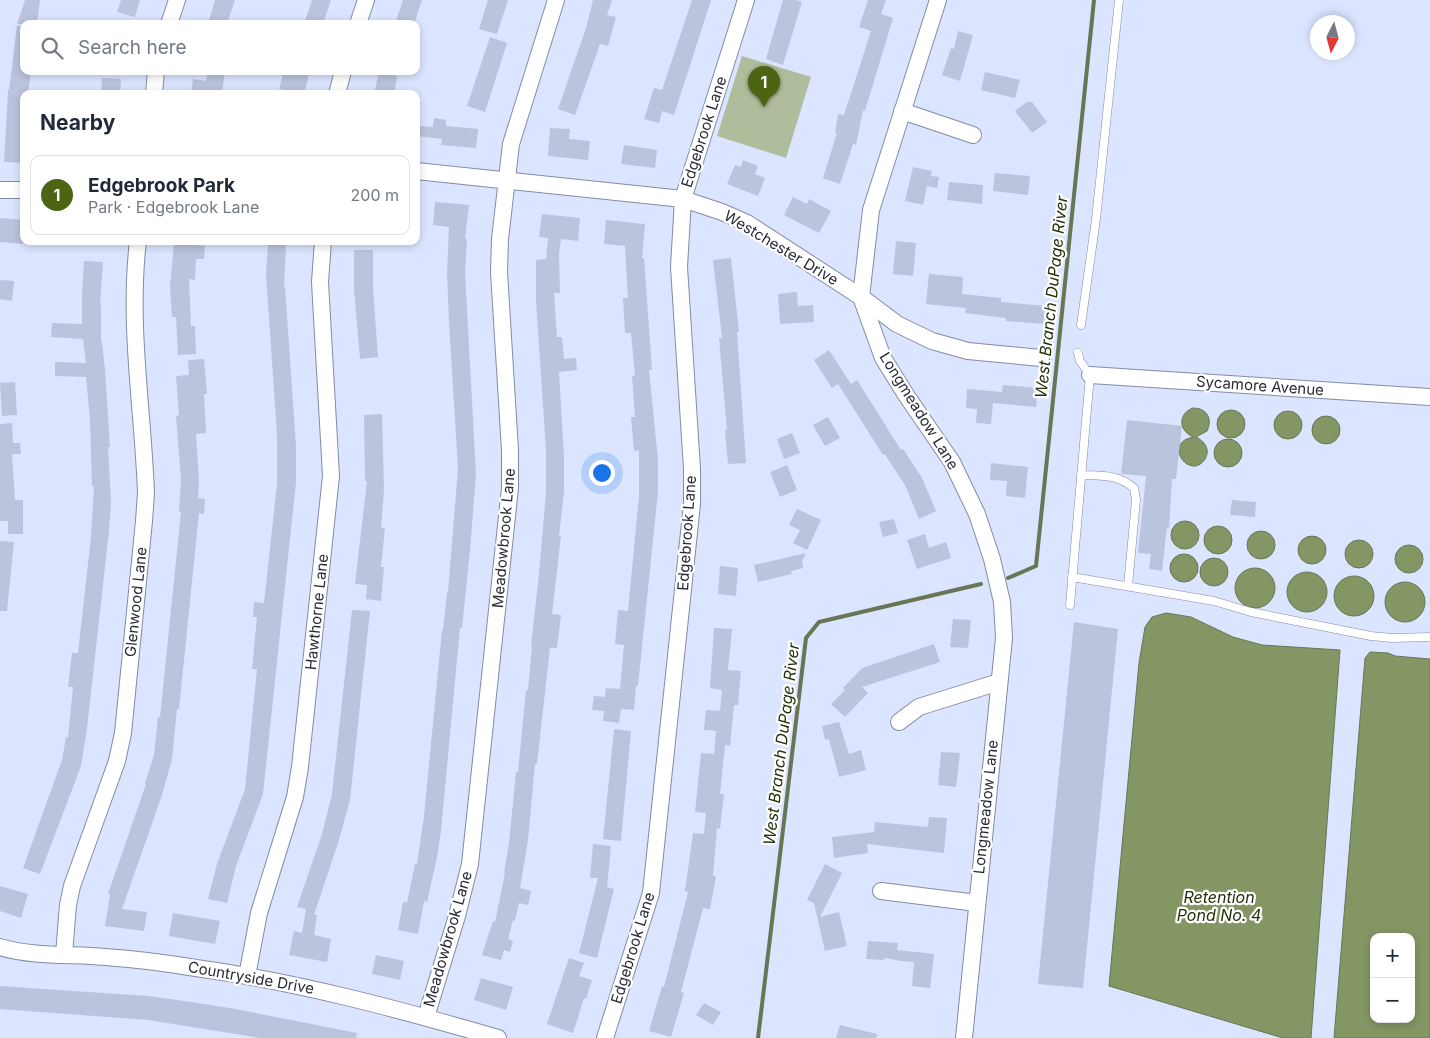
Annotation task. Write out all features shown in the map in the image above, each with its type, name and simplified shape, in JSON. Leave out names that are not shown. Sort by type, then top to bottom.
[{"type":"street","points":[[170,20],[177,0]]},
{"type":"street","points":[[359,20],[366,0]]},
{"type":"street","name":"Meadowbrook Lane","points":[[426,1017],[457,916],[470,864],[510,488],[510,450],[499,272],[500,239],[511,144],[556,0]]},
{"type":"street","name":"Edgebrook Lane","points":[[605,1038],[651,893],[692,504],[692,469],[679,267],[682,199],[746,0]]},
{"type":"street","name":"Longmeadow Lane","points":[[938,0],[871,210],[866,236],[861,296],[883,358],[952,462],[977,514],[992,559],[1002,602],[1004,638],[964,1038]]},
{"type":"street","points":[[154,90],[156,75]]},
{"type":"street","points":[[338,90],[342,75]]},
{"type":"street","points":[[902,111],[973,135]]},
{"type":"street","name":"Westchester Drive","points":[[420,171],[682,199],[722,212],[746,223],[861,296],[897,324],[932,341],[968,351],[1041,358]]},
{"type":"street","points":[[0,190],[20,190]]},
{"type":"street","name":"Glenwood Lane","points":[[64,954],[68,905],[72,886],[117,760],[122,734],[144,530],[146,493],[134,320],[134,288],[138,245]]},
{"type":"street","name":"Hawthorne Lane","points":[[247,976],[259,913],[295,797],[328,518],[331,476],[320,282],[323,245]]},
{"type":"street","name":"Sycamore Avenue","points":[[1090,375],[1430,397]]},
{"type":"street","points":[[899,722],[919,707],[1000,682]]},
{"type":"street","points":[[881,891],[977,903]]},
{"type":"street","name":"Countryside Drive","points":[[0,946],[20,951],[140,960],[247,976],[334,993],[498,1038]]},
{"type":"lane","points":[[1081,324],[1096,220],[1119,0]]},
{"type":"lane","points":[[1070,605],[1090,375],[1080,361],[1078,353]]},
{"type":"lane","points":[[1081,475],[1113,476],[1125,481],[1134,488],[1136,500],[1128,586]]},
{"type":"lane","points":[[1072,577],[1214,601],[1250,612],[1370,636],[1392,638],[1430,637]]},
{"type":"shaded area","points":[[742,56],[811,77],[786,158],[717,136]]},
{"type":"water","points":[[1193,408],[1198,408],[1208,415],[1209,427],[1207,431],[1196,437],[1206,446],[1207,455],[1199,465],[1192,466],[1186,463],[1179,452],[1184,440],[1194,437],[1185,431],[1182,423],[1184,414]]},
{"type":"water","points":[[1231,410],[1241,414],[1245,424],[1241,434],[1231,438],[1221,434],[1217,424],[1221,414]]},
{"type":"water","points":[[1288,411],[1298,415],[1302,425],[1298,435],[1288,439],[1278,435],[1274,425],[1278,415]]},
{"type":"water","points":[[1326,416],[1336,420],[1340,430],[1336,440],[1326,444],[1316,440],[1312,430],[1316,420]]},
{"type":"water","points":[[1228,439],[1238,443],[1242,453],[1238,463],[1228,467],[1218,463],[1214,453],[1218,443]]},
{"type":"water","points":[[1185,521],[1195,525],[1199,535],[1195,545],[1185,549],[1175,545],[1171,535],[1175,525]]},
{"type":"water","points":[[1218,526],[1228,530],[1232,540],[1228,550],[1218,554],[1208,550],[1204,540],[1208,530]]},
{"type":"water","points":[[1261,531],[1271,535],[1275,545],[1271,555],[1261,559],[1251,555],[1247,545],[1251,535]]},
{"type":"water","points":[[1312,536],[1322,540],[1326,550],[1322,560],[1312,564],[1302,560],[1298,550],[1302,540]]},
{"type":"water","points":[[1359,540],[1369,544],[1373,554],[1369,564],[1359,568],[1349,564],[1345,554],[1349,544]]},
{"type":"water","points":[[1409,545],[1419,549],[1423,559],[1419,569],[1409,573],[1399,569],[1395,559],[1399,549]]},
{"type":"water","points":[[1184,554],[1194,558],[1198,568],[1194,578],[1184,582],[1174,578],[1170,568],[1174,558]]},
{"type":"water","points":[[1214,558],[1224,562],[1228,572],[1224,582],[1214,586],[1204,582],[1200,572],[1204,562]]},
{"type":"water","points":[[1259,568],[1266,571],[1272,577],[1275,588],[1274,596],[1266,605],[1259,608],[1251,608],[1244,605],[1236,596],[1235,584],[1238,577],[1247,569]]},
{"type":"water","points":[[1311,572],[1318,575],[1324,581],[1327,592],[1326,600],[1318,609],[1311,612],[1303,612],[1296,609],[1288,600],[1287,588],[1290,581],[1299,573]]},
{"type":"water","points":[[1358,576],[1365,579],[1371,585],[1374,596],[1373,604],[1365,613],[1358,616],[1350,616],[1343,613],[1335,604],[1334,592],[1337,585],[1346,577]]},
{"type":"water","points":[[1409,582],[1416,585],[1422,591],[1425,602],[1424,610],[1416,619],[1409,622],[1401,622],[1394,619],[1386,610],[1385,598],[1388,591],[1397,583]]},
{"type":"water","name":"Retention Pond No. 4","points":[[1166,613],[1191,617],[1233,637],[1262,645],[1340,650],[1311,1038],[1283,1038],[1109,986],[1139,663],[1145,627],[1152,617]]},
{"type":"water","points":[[1370,652],[1430,659],[1430,1038],[1334,1038],[1365,658]]},
{"type":"building","points":[[25,0],[40,0],[38,20],[20,20],[20,24],[17,24]]},
{"type":"building","points":[[121,0],[140,0],[135,17],[117,12]]},
{"type":"building","points":[[215,0],[235,0],[228,20],[209,20]]},
{"type":"building","points":[[312,0],[331,0],[324,20],[305,20]]},
{"type":"building","points":[[403,0],[422,0],[415,20],[396,20]]},
{"type":"building","points":[[488,0],[508,0],[497,34],[479,29]]},
{"type":"building","points":[[593,0],[612,0],[607,15],[616,17],[608,46],[600,44],[575,115],[558,109],[586,28]]},
{"type":"building","points":[[692,0],[711,0],[674,115],[662,111],[659,123],[644,119],[654,88],[662,90]]},
{"type":"building","points":[[783,0],[802,2],[783,65],[766,59]]},
{"type":"building","points":[[868,0],[886,0],[881,14],[893,18],[865,111],[863,110],[856,145],[853,144],[840,184],[823,178],[837,133],[835,133],[838,114],[844,115],[871,31],[859,27]]},
{"type":"building","points":[[17,26],[20,26],[20,75],[30,75],[29,90],[20,90],[20,163],[4,162],[9,90]]},
{"type":"building","points":[[958,31],[973,35],[960,81],[942,75],[951,48],[954,49]]},
{"type":"building","points":[[490,37],[507,43],[485,112],[467,106]]},
{"type":"building","points":[[985,72],[1020,80],[1015,98],[981,90]]},
{"type":"building","points":[[207,75],[224,75],[223,90],[192,90],[193,79],[206,81]]},
{"type":"building","points":[[283,75],[309,75],[305,90],[279,89]]},
{"type":"building","points":[[378,75],[397,76],[395,90],[375,90]]},
{"type":"building","points":[[102,78],[121,79],[120,90],[101,90]]},
{"type":"building","points":[[1027,102],[1032,102],[1047,122],[1032,133],[1015,111]]},
{"type":"building","points":[[434,118],[446,120],[446,126],[478,129],[476,148],[441,145],[442,139],[420,136],[420,126],[433,127]]},
{"type":"building","points":[[550,128],[570,129],[569,139],[590,141],[588,160],[548,156]]},
{"type":"building","points":[[624,145],[657,150],[655,168],[621,164]]},
{"type":"building","points":[[743,160],[758,166],[755,174],[765,178],[758,196],[727,184],[735,165],[741,167]]},
{"type":"building","points":[[913,167],[932,171],[931,176],[939,177],[937,188],[927,186],[923,205],[905,201]]},
{"type":"building","points":[[995,173],[1030,176],[1028,195],[993,191]]},
{"type":"building","points":[[949,182],[983,185],[982,204],[947,200]]},
{"type":"building","points":[[793,197],[807,204],[809,199],[831,211],[819,233],[784,215]]},
{"type":"building","points":[[435,202],[469,205],[465,239],[467,239],[465,273],[476,474],[441,831],[427,902],[424,901],[418,934],[398,930],[403,902],[407,903],[415,864],[417,864],[424,816],[442,630],[448,592],[458,469],[447,273],[449,227],[433,225]]},
{"type":"building","points":[[542,214],[580,218],[578,241],[561,239],[559,253],[560,293],[554,293],[557,337],[562,337],[564,359],[576,358],[577,370],[559,372],[564,492],[552,614],[561,615],[557,648],[550,648],[537,764],[535,764],[528,840],[520,888],[531,891],[528,905],[519,903],[508,939],[513,941],[510,952],[504,950],[501,960],[482,955],[493,921],[495,922],[505,873],[526,690],[528,690],[546,492],[546,450],[536,300],[536,260],[546,259],[548,238],[539,237]]},
{"type":"building","points":[[0,218],[20,220],[20,244],[0,242]]},
{"type":"building","points":[[606,220],[645,224],[642,258],[644,258],[652,370],[649,370],[658,460],[658,491],[638,686],[636,686],[634,710],[621,709],[619,723],[603,721],[604,711],[592,710],[594,696],[605,697],[606,688],[620,689],[624,645],[615,644],[618,610],[628,611],[639,496],[639,450],[634,451],[631,417],[635,417],[632,376],[635,376],[631,333],[625,333],[623,298],[628,298],[625,246],[604,244]]},
{"type":"building","points":[[896,241],[916,243],[913,276],[893,274]]},
{"type":"building","points":[[174,245],[205,246],[204,259],[196,259],[195,280],[189,279],[191,326],[195,326],[196,354],[178,355],[176,317],[172,317],[170,287]]},
{"type":"building","points":[[268,245],[286,245],[284,288],[296,446],[296,482],[263,794],[236,866],[227,903],[208,899],[217,864],[245,789],[257,669],[252,669],[257,617],[253,617],[254,602],[264,603],[277,484],[277,435],[266,274]]},
{"type":"building","points":[[354,250],[373,250],[373,289],[378,357],[360,359],[354,289]]},
{"type":"building","points":[[731,258],[739,332],[737,332],[746,463],[728,464],[719,338],[722,338],[713,260]]},
{"type":"building","points":[[84,261],[103,262],[100,305],[101,342],[105,370],[110,447],[108,447],[111,502],[109,531],[81,766],[40,874],[23,868],[62,760],[66,737],[68,738],[73,687],[68,687],[72,653],[78,653],[91,537],[94,486],[92,487],[90,420],[86,377],[55,376],[55,362],[86,363],[83,339],[51,337],[52,323],[82,324]]},
{"type":"building","points":[[929,274],[963,277],[962,294],[1001,298],[1001,302],[1045,306],[1044,324],[1006,321],[1006,318],[965,313],[966,308],[926,304]]},
{"type":"building","points":[[0,280],[14,281],[12,301],[0,299]]},
{"type":"building","points":[[797,292],[798,306],[813,305],[814,322],[780,324],[778,294]]},
{"type":"building","points":[[829,350],[851,384],[857,380],[901,450],[903,449],[922,478],[936,511],[919,519],[905,485],[886,456],[883,455],[838,384],[832,388],[814,360]]},
{"type":"building","points":[[204,359],[207,394],[204,394],[206,433],[196,434],[199,481],[198,498],[205,499],[204,514],[199,513],[179,709],[177,709],[172,759],[162,795],[122,909],[147,912],[144,931],[105,926],[110,895],[108,894],[146,784],[154,755],[158,717],[160,717],[181,512],[179,512],[181,479],[176,416],[179,415],[176,376],[189,375],[188,360]]},
{"type":"building","points":[[15,382],[17,415],[2,416],[0,383]]},
{"type":"building","points":[[1003,385],[1038,388],[1036,407],[993,403],[991,424],[976,423],[977,409],[966,408],[967,389],[1002,392]]},
{"type":"building","points":[[382,414],[384,490],[381,528],[385,528],[381,567],[384,567],[381,601],[366,599],[367,585],[355,584],[367,481],[365,481],[364,415]]},
{"type":"building","points":[[828,417],[840,438],[825,446],[813,425]]},
{"type":"building","points":[[1127,420],[1182,426],[1176,479],[1172,479],[1169,528],[1167,527],[1162,571],[1149,569],[1151,554],[1138,553],[1146,476],[1121,474]]},
{"type":"building","points":[[12,423],[13,443],[20,443],[21,454],[13,454],[12,456],[15,500],[23,500],[23,534],[8,534],[8,521],[0,521],[0,424]]},
{"type":"building","points":[[792,433],[800,453],[784,459],[777,439]]},
{"type":"building","points":[[991,463],[1028,467],[1025,498],[1006,496],[1007,481],[990,480]]},
{"type":"building","points":[[787,465],[797,490],[780,497],[770,472]]},
{"type":"building","points":[[1232,500],[1256,502],[1255,517],[1230,515]]},
{"type":"building","points":[[797,509],[821,520],[807,550],[793,543],[800,530],[789,525]]},
{"type":"building","points":[[894,519],[898,533],[883,537],[879,522]]},
{"type":"building","points":[[925,534],[929,548],[946,542],[951,558],[917,569],[907,540]]},
{"type":"building","points":[[0,541],[14,542],[7,611],[0,611]]},
{"type":"building","points":[[806,553],[802,561],[803,568],[791,571],[792,574],[758,582],[754,565]]},
{"type":"building","points":[[720,566],[738,568],[736,596],[718,594]]},
{"type":"building","points":[[352,610],[370,611],[350,800],[314,915],[317,915],[314,935],[331,939],[327,962],[289,955],[294,931],[302,933],[306,909],[297,907],[322,834],[332,794]]},
{"type":"building","points":[[953,619],[971,620],[968,648],[950,647]]},
{"type":"building","points":[[1074,622],[1118,629],[1083,988],[1038,984]]},
{"type":"building","points":[[714,628],[732,629],[728,670],[741,671],[738,705],[734,705],[730,746],[725,745],[720,794],[724,794],[720,829],[717,828],[713,876],[716,876],[710,909],[703,908],[681,992],[684,993],[671,1037],[649,1031],[662,986],[664,987],[688,892],[685,891],[693,833],[704,834],[706,813],[695,812],[701,753],[714,754],[716,731],[704,730],[706,710],[720,711],[722,690],[710,688]]},
{"type":"building","points":[[934,644],[940,662],[862,687],[868,693],[845,717],[831,704],[862,668]]},
{"type":"building","points":[[839,722],[849,754],[861,750],[866,770],[839,777],[829,739],[825,740],[822,726]]},
{"type":"building","points":[[614,729],[631,731],[621,841],[603,839]]},
{"type":"building","points":[[941,752],[960,753],[956,787],[938,785]]},
{"type":"building","points":[[929,817],[947,818],[944,853],[867,844],[868,853],[834,858],[832,837],[874,832],[875,822],[928,827]]},
{"type":"building","points":[[593,844],[611,846],[607,887],[614,889],[597,958],[579,953],[598,878],[590,878]]},
{"type":"building","points":[[825,864],[842,873],[820,917],[839,912],[847,946],[825,951],[814,903],[807,900]]},
{"type":"building","points":[[0,886],[28,894],[21,918],[0,911]]},
{"type":"building","points":[[173,913],[220,921],[215,944],[169,936]]},
{"type":"building","points":[[868,941],[898,943],[897,950],[934,954],[930,988],[912,986],[914,962],[885,958],[884,960],[866,959]]},
{"type":"building","points":[[376,955],[404,961],[400,980],[372,974]]},
{"type":"building","points":[[569,958],[584,963],[579,976],[592,980],[573,1033],[547,1024]]},
{"type":"building","points":[[481,978],[513,987],[506,1010],[474,1000]]},
{"type":"building","points":[[0,986],[148,996],[230,1008],[357,1033],[356,1038],[260,1038],[148,1020],[0,1009]]},
{"type":"building","points":[[704,1003],[721,1012],[713,1025],[696,1015]]},
{"type":"building","points":[[840,1025],[877,1034],[876,1038],[836,1038]]},
{"type":"waterway","name":"West Branch DuPage River","points":[[1008,578],[1036,566],[1094,0]]},
{"type":"waterway","name":"West Branch DuPage River","points":[[758,1038],[806,638],[819,622],[981,584]]},
{"type":"place","name":"Edgebrook Park","points":[[764,107]]}]
